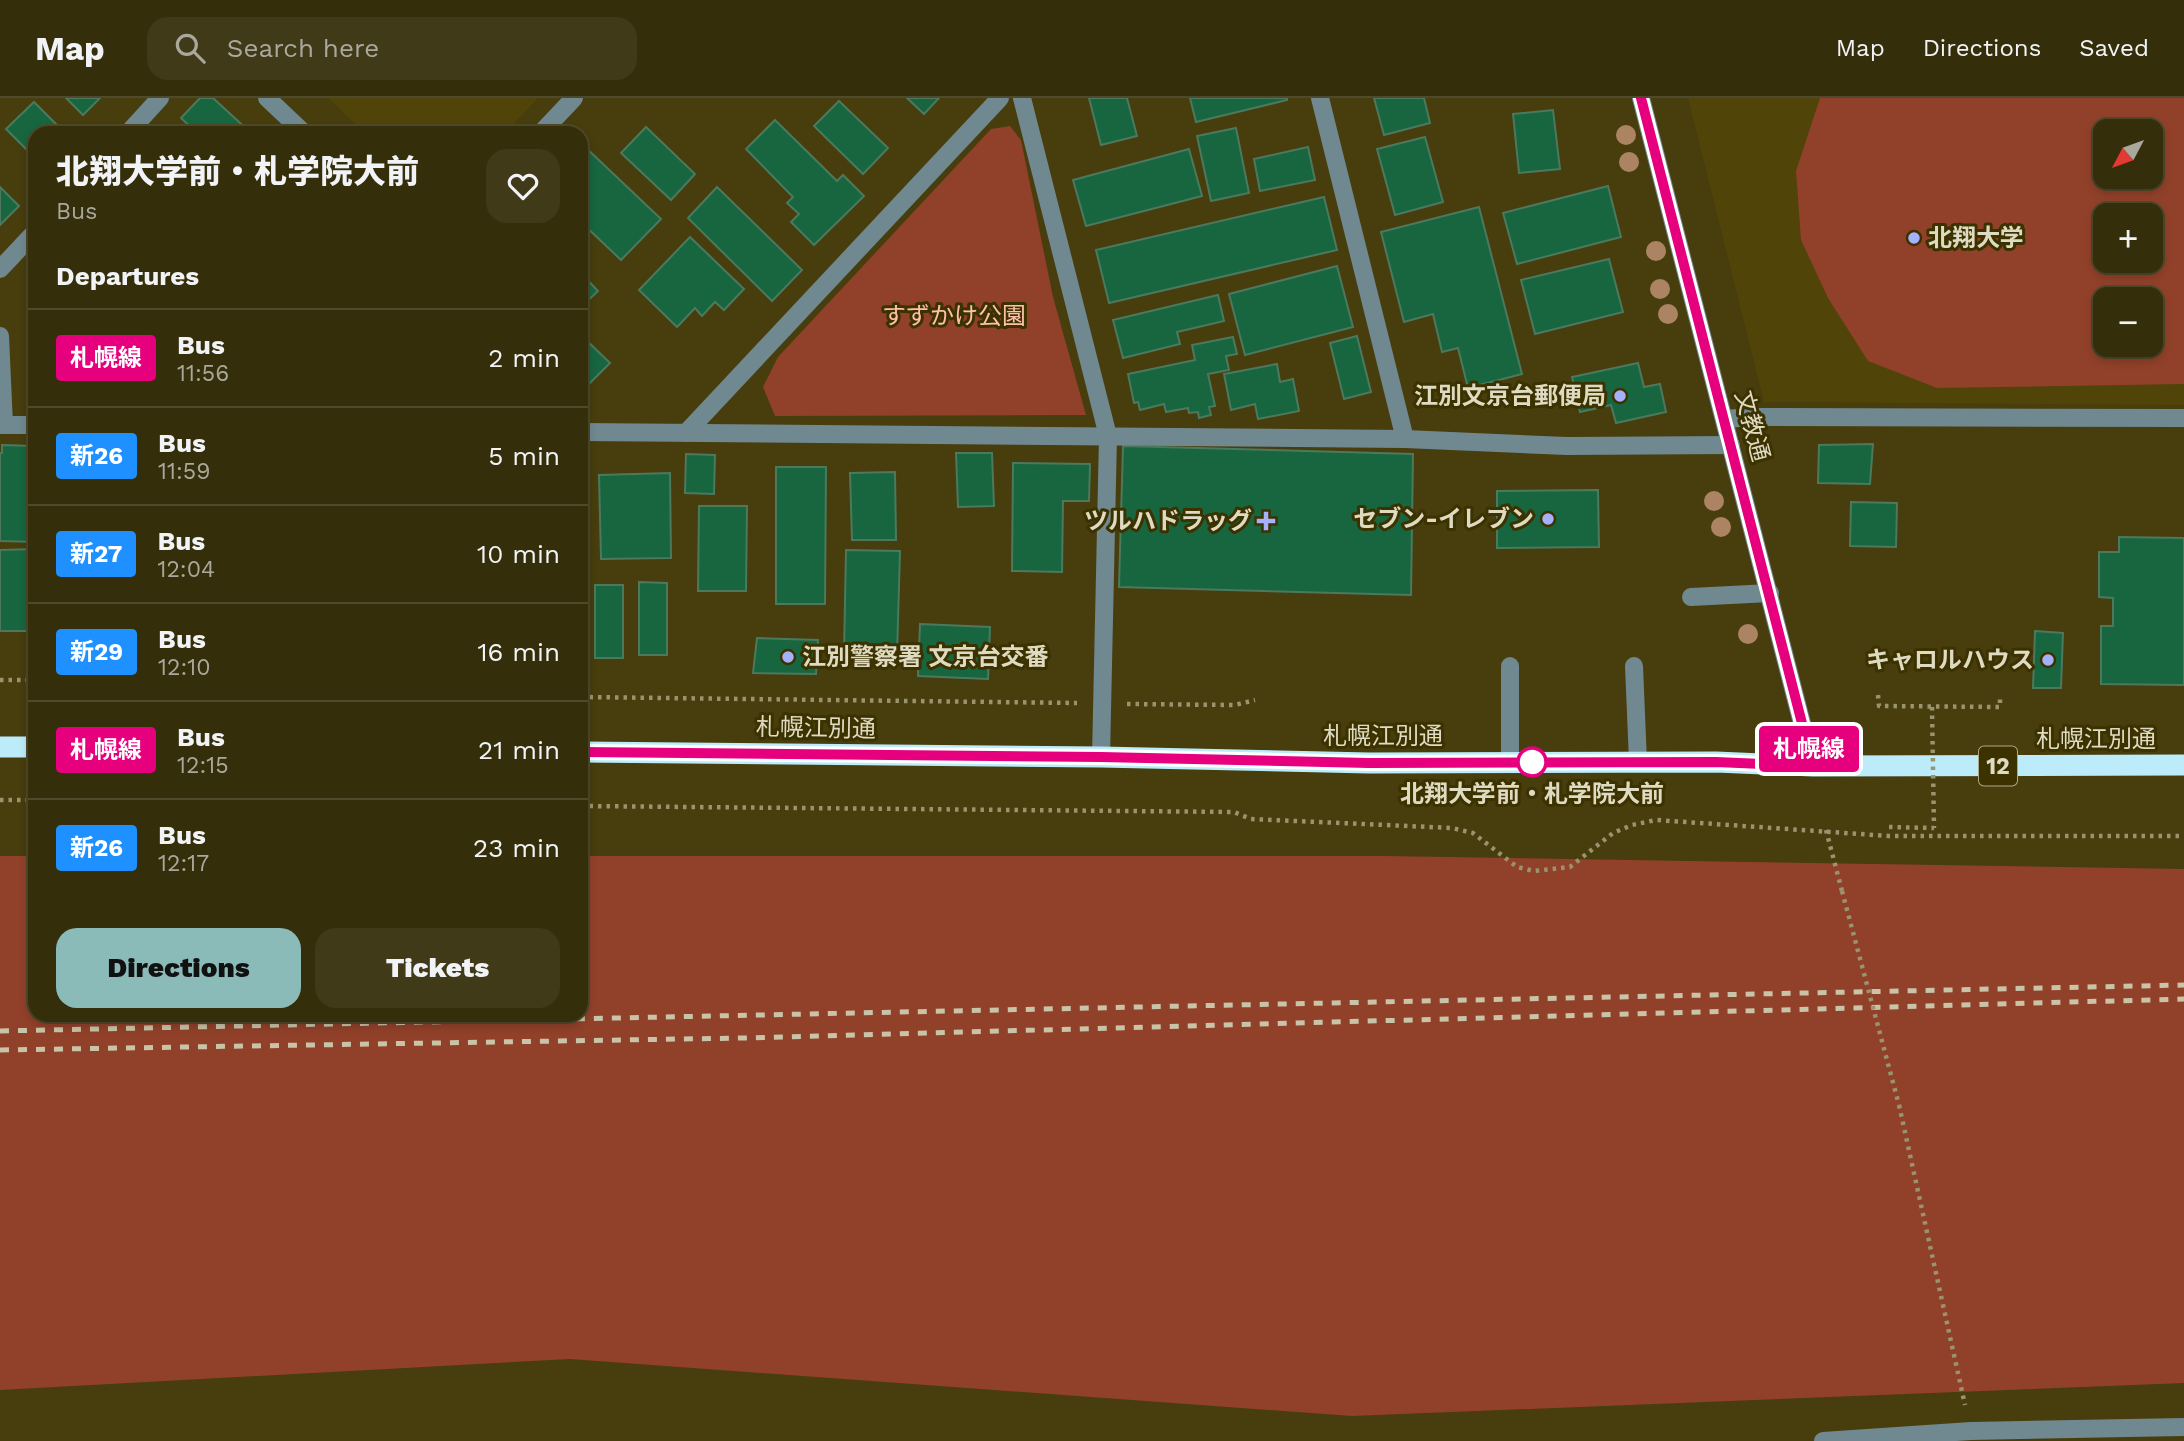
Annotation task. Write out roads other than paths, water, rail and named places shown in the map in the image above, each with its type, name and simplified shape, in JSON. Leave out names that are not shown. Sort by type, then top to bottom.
[{"type":"highway","points":[[0,747],[28,747]]},
{"type":"highway","name":"札幌江別通","points":[[588,752],[1101,757],[1369,763],[2184,765]]},
{"type":"street","points":[[134,126],[160,98]]},
{"type":"street","points":[[267,98],[297,126]]},
{"type":"street","points":[[548,126],[574,98]]},
{"type":"street","points":[[687,433],[1000,98]]},
{"type":"street","points":[[1022,98],[1108,436],[1101,757]]},
{"type":"street","points":[[1320,98],[1405,439]]},
{"type":"street","name":"文教通","points":[[1641,98],[1813,766]]},
{"type":"street","points":[[0,269],[28,239]]},
{"type":"street","points":[[0,336],[2,425],[28,425]]},
{"type":"street","points":[[1724,419],[2184,418]]},
{"type":"street","points":[[588,432],[1405,439],[1567,446],[1731,445]]},
{"type":"street","points":[[1691,597],[1770,593]]},
{"type":"street","points":[[1510,666],[1510,762]]},
{"type":"street","points":[[1634,666],[1637,762]]},
{"type":"street","points":[[1823,1441],[2184,1427]]},
{"type":"railway","points":[[588,1019],[2184,985]]},
{"type":"railway","points":[[0,1050],[744,1038],[2184,999]]},
{"type":"railway","points":[[0,1031],[427,1022]]},
{"type":"place","name":"北翔大学","points":[[1914,238]]},
{"type":"place","name":"江別文京台郵便局","points":[[1620,396]]},
{"type":"place","name":"セブン-イレブン","points":[[1548,519]]},
{"type":"place","name":"ツルハドラッグ","points":[[1266,521]]},
{"type":"place","name":"江別警察署 文京台交番","points":[[788,657]]},
{"type":"place","name":"キャロルハウス","points":[[2048,660]]},
{"type":"place","name":"北翔大学前・札学院大前","points":[[1532,762]]},
{"type":"park label","name":"すずかけ公園","points":[[954,316]]}]
